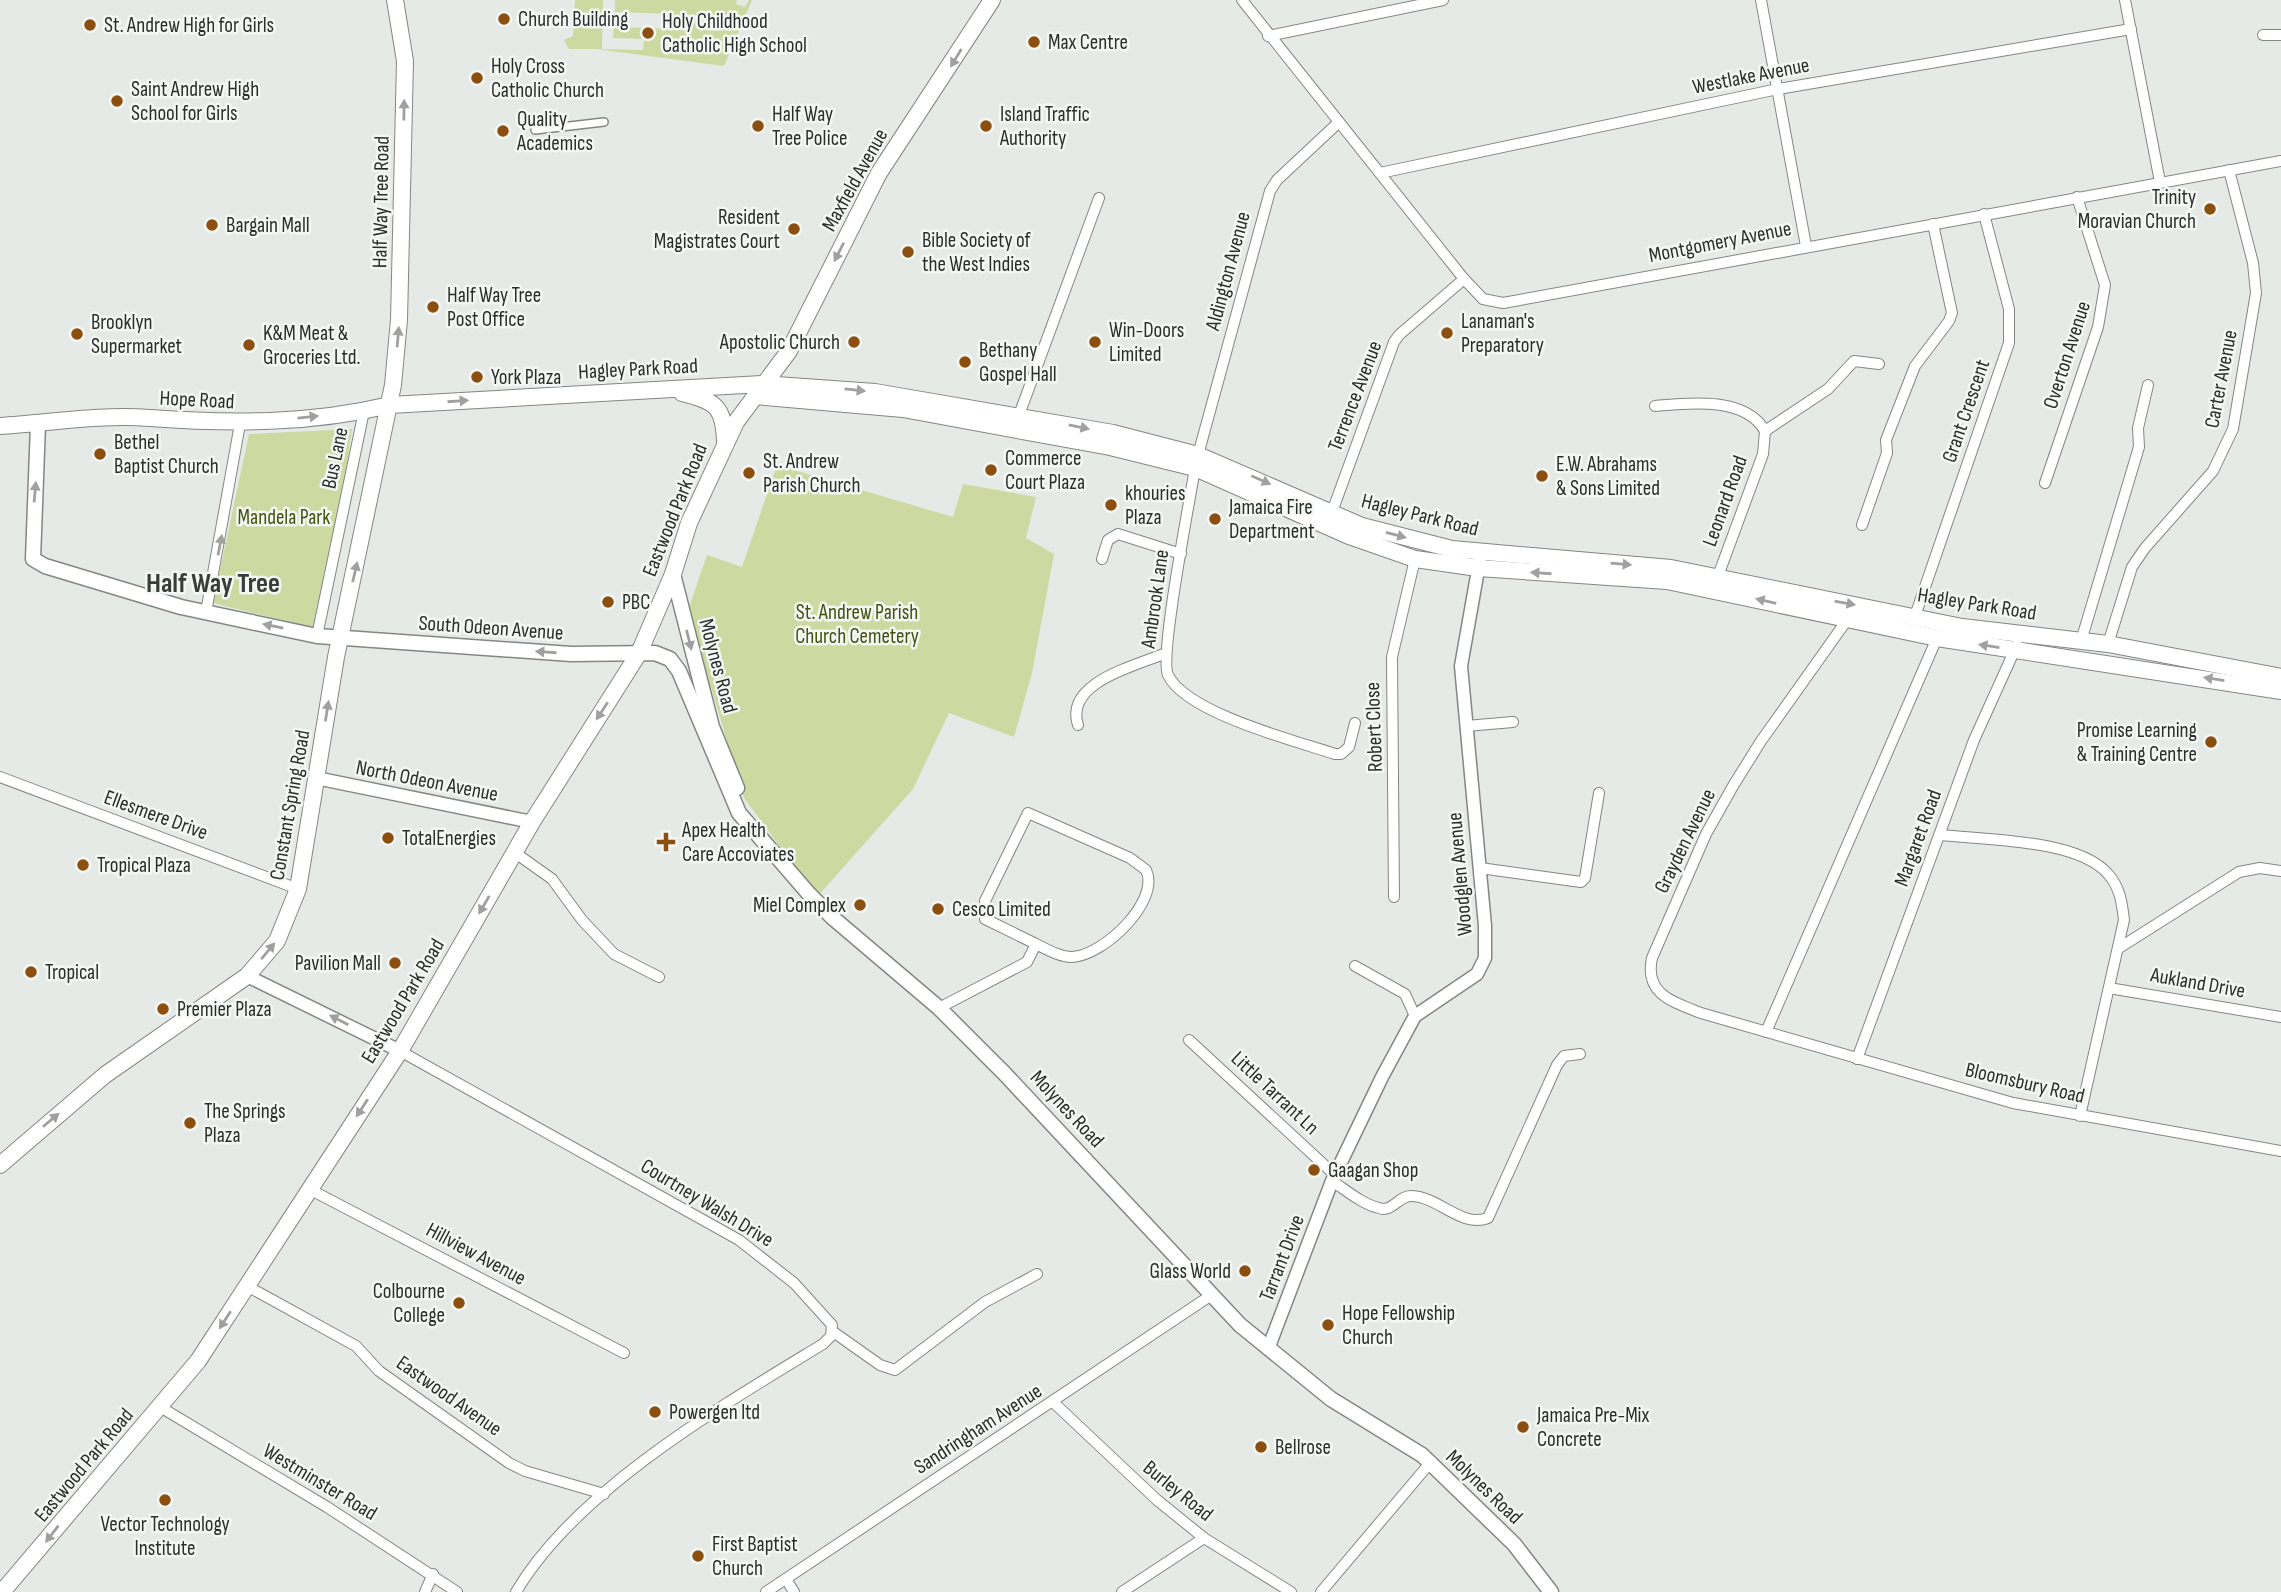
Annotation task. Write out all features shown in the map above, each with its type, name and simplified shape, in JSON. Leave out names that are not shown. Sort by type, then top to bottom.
[{"type":"main road","name":"Half Way Tree Road","points":[[390,405],[400,320],[405,61],[395,0]]},
{"type":"main road","name":"Maxfield Avenue","points":[[758,390],[789,351],[879,173],[992,0]]},
{"type":"main road","name":"Hagley Park Road","points":[[390,405],[659,388],[876,393],[1019,415],[1113,433],[1396,536],[1479,560],[1667,581],[1937,638],[2281,691]]},
{"type":"main road","points":[[659,388],[698,397],[715,405],[725,422],[725,442]]},
{"type":"main road","name":"Hagley Park Road","points":[[758,390],[903,409],[1196,462],[1349,536],[1415,559],[1671,568],[1962,627],[2108,644],[2281,677]]},
{"type":"main road","name":"Eastwood Park Road","points":[[2,1592],[102,1471],[162,1408],[198,1361],[400,1051],[531,821],[639,653],[673,574],[689,523],[725,442],[758,390]]},
{"type":"main road","name":"Hope Road","points":[[0,426],[150,418],[240,424],[364,411],[390,405]]},
{"type":"main road","name":"Constant Spring Road","points":[[0,1165],[105,1075],[247,976],[277,941],[298,889],[340,638],[390,405]]},
{"type":"main road","name":"South Odeon Avenue","points":[[38,424],[33,559],[45,566],[206,612],[317,636],[571,654],[663,655],[675,664],[718,770],[739,813],[750,826]]},
{"type":"main road","name":"Molynes Road","points":[[673,574],[712,727],[750,826],[833,918],[939,1008],[1004,1073],[1210,1296],[1268,1349],[1331,1399],[1430,1463],[1514,1544],[1550,1592]]},
{"type":"street","name":"Montgomery Avenue","points":[[1242,0],[1464,279],[1483,299],[1503,303],[2281,161]]},
{"type":"street","points":[[1268,36],[1443,0]]},
{"type":"street","points":[[1761,0],[1806,246]]},
{"type":"street","points":[[2125,0],[2160,182]]},
{"type":"street","name":"Westlake Avenue","points":[[1380,173],[1777,89],[2131,29]]},
{"type":"street","points":[[2263,35],[2281,35]]},
{"type":"street","points":[[535,130],[604,122]]},
{"type":"street","name":"Aldington Avenue","points":[[1196,462],[1270,191],[1277,180],[1339,122]]},
{"type":"street","name":"Carter Avenue","points":[[2108,644],[2132,567],[2145,548],[2213,471],[2233,429],[2256,293],[2253,263],[2229,170]]},
{"type":"street","name":"Overton Avenue","points":[[2045,483],[2098,327],[2105,297],[2105,285],[2077,197]]},
{"type":"street","points":[[1019,415],[1099,198]]},
{"type":"street","name":"Grant Crescent","points":[[1915,616],[2009,343],[2009,309],[1984,214]]},
{"type":"street","points":[[1861,525],[1887,453],[1886,440],[1914,366],[1949,321],[1952,313],[1933,224]]},
{"type":"street","name":"Terrence Avenue","points":[[1332,512],[1394,342],[1464,279]]},
{"type":"street","points":[[1655,406],[1699,402],[1717,405],[1748,414],[1765,431],[1828,389],[1854,361],[1879,364]]},
{"type":"street","points":[[2081,641],[2139,447],[2138,428],[2148,385]]},
{"type":"street","name":"Bus Lane","points":[[317,636],[364,411]]},
{"type":"street","points":[[206,612],[240,424]]},
{"type":"street","name":"Leonard Road","points":[[1718,576],[1763,454],[1765,431]]},
{"type":"street","name":"Ambrook Lane","points":[[1196,462],[1166,653],[1166,670],[1176,686],[1239,722],[1270,734],[1341,754],[1349,747],[1355,723]]},
{"type":"street","points":[[1102,559],[1108,540],[1118,534],[1181,554]]},
{"type":"street","name":"Robert Close","points":[[1394,897],[1392,657],[1415,559]]},
{"type":"street","name":"Woodglen Avenue","points":[[1333,1178],[1415,1016],[1470,979],[1482,966],[1486,947],[1461,666],[1479,560]]},
{"type":"street","name":"Grayden Avenue","points":[[1766,1032],[1676,1004],[1652,985],[1649,971],[1658,942],[1726,798],[1761,741],[1847,620]]},
{"type":"street","name":"Margaret Road","points":[[1857,1059],[1974,740],[2023,633]]},
{"type":"street","points":[[1766,1032],[1937,638]]},
{"type":"street","points":[[1078,725],[1076,706],[1086,689],[1166,653]]},
{"type":"street","points":[[1466,726],[1513,722]]},
{"type":"street","name":"Ellesmere Drive","points":[[0,777],[298,889]]},
{"type":"street","name":"North Odeon Avenue","points":[[316,778],[531,821]]},
{"type":"street","points":[[1480,869],[1581,882],[1585,878],[1599,793]]},
{"type":"street","points":[[1028,813],[1130,858],[1146,870],[1149,884],[1135,912],[1115,937],[1100,948],[1071,957],[1037,944],[985,919],[984,910],[985,901],[1028,813]]},
{"type":"street","points":[[1941,835],[2047,847],[2088,860],[2108,873],[2120,893],[2124,920],[2119,948],[2080,1116]]},
{"type":"street","points":[[514,852],[552,880],[582,920],[614,954],[659,977]]},
{"type":"street","points":[[2119,948],[2239,872],[2260,868],[2281,871]]},
{"type":"street","points":[[939,1008],[1021,966],[1027,962],[1037,944]]},
{"type":"street","points":[[1355,966],[1405,993],[1415,1016]]},
{"type":"street","points":[[247,976],[400,1051]]},
{"type":"street","name":"Aukland Drive","points":[[2109,988],[2281,1017]]},
{"type":"street","name":"Bloomsbury Road","points":[[1766,1032],[2013,1102],[2281,1151]]},
{"type":"street","name":"Little Tarrant Ln","points":[[1189,1040],[1333,1178],[1377,1208],[1388,1208],[1402,1198],[1414,1196],[1465,1218],[1488,1218],[1557,1065],[1564,1056],[1580,1054]]},
{"type":"street","name":"Courtney Walsh Drive","points":[[400,1051],[739,1240],[794,1283],[830,1320],[832,1331]]},
{"type":"street","name":"Tarrant Drive","points":[[1268,1349],[1333,1178]]},
{"type":"street","name":"Hillview Avenue","points":[[309,1189],[624,1353]]},
{"type":"street","points":[[516,1592],[552,1541],[604,1494],[665,1446],[823,1344],[832,1331],[880,1365],[895,1370],[985,1302],[1037,1274]]},
{"type":"street","name":"Eastwood Avenue","points":[[247,1286],[356,1346],[379,1371],[509,1463],[525,1471],[604,1494]]},
{"type":"street","name":"Sandringham Avenue","points":[[766,1592],[1210,1296]]},
{"type":"street","name":"Burley Road","points":[[1053,1402],[1121,1469],[1204,1538],[1291,1592]]},
{"type":"street","name":"Westminster Road","points":[[162,1408],[433,1574],[457,1592]]},
{"type":"street","points":[[1321,1592],[1430,1463]]},
{"type":"street","points":[[1122,1592],[1204,1538]]},
{"type":"street","points":[[425,1592],[433,1574]]},
{"type":"street","points":[[786,1579],[794,1592]]},
{"type":"green space","name":"Holy Childhood Catholic High School","points":[[575,0],[603,0],[602,49],[643,50],[644,39],[613,38],[614,27],[673,29],[674,14],[615,12],[615,0],[737,0],[736,4],[745,7],[749,0],[752,0],[724,66],[596,49],[569,49],[564,40],[573,36]]},
{"type":"green space","name":"Mandela Park","points":[[352,429],[342,498],[314,628],[213,603],[249,434]]},
{"type":"green space","name":"St. Andrew Parish Church Cemetery","points":[[777,465],[953,517],[963,484],[1036,497],[1026,538],[1054,554],[1032,673],[1014,737],[949,713],[913,789],[817,897],[744,798],[688,610],[707,555],[742,567]]},
{"type":"place","name":"Church Building","points":[[504,19]]},
{"type":"place","name":"St. Andrew High for Girls","points":[[90,25]]},
{"type":"place","name":"Holy Childhood Catholic High School","points":[[648,33]]},
{"type":"place","name":"Max Centre","points":[[1034,42]]},
{"type":"place","name":"Holy Cross Catholic Church","points":[[477,78]]},
{"type":"place","name":"Saint Andrew High School for Girls","points":[[117,101]]},
{"type":"place","name":"Half Way Tree Police","points":[[758,126]]},
{"type":"place","name":"Island Traffic Authority","points":[[986,126]]},
{"type":"place","name":"Quality Academics","points":[[503,131]]},
{"type":"place","name":"Trinity Moravian Church","points":[[2210,209]]},
{"type":"place","name":"Bargain Mall","points":[[212,225]]},
{"type":"place","name":"Resident Magistrates Court","points":[[794,229]]},
{"type":"place","name":"Bible Society of the West Indies","points":[[908,252]]},
{"type":"place","name":"Half Way Tree Post Office","points":[[433,307]]},
{"type":"place","name":"Lanaman's Preparatory","points":[[1447,333]]},
{"type":"place","name":"Brooklyn Supermarket","points":[[77,334]]},
{"type":"place","name":"Apostolic Church","points":[[854,342]]},
{"type":"place","name":"Win-Doors Limited","points":[[1095,342]]},
{"type":"place","name":"K&M Meat & Groceries Ltd.","points":[[249,345]]},
{"type":"place","name":"Bethany Gospel Hall","points":[[965,362]]},
{"type":"place","name":"York Plaza","points":[[477,377]]},
{"type":"place","name":"Bethel Baptist Church","points":[[100,454]]},
{"type":"place","name":"Commerce Court Plaza","points":[[991,470]]},
{"type":"place","name":"St. Andrew Parish Church","points":[[749,473]]},
{"type":"place","name":"E.W. Abrahams & Sons Limited","points":[[1542,476]]},
{"type":"place","name":"khouries Plaza","points":[[1111,505]]},
{"type":"place","name":"Jamaica Fire Department","points":[[1215,519]]},
{"type":"place","name":"PBC","points":[[608,602]]},
{"type":"place","name":"Promise Learning & Training Centre","points":[[2211,742]]},
{"type":"place","name":"TotalEnergies","points":[[388,838]]},
{"type":"place","name":"Apex Health Care Accoviates","points":[[666,842]]},
{"type":"place","name":"Tropical Plaza","points":[[83,865]]},
{"type":"place","name":"Miel Complex","points":[[860,905]]},
{"type":"place","name":"Cesco Limited","points":[[938,909]]},
{"type":"place","name":"Pavilion Mall","points":[[395,963]]},
{"type":"place","name":"Tropical","points":[[31,972]]},
{"type":"place","name":"Premier Plaza","points":[[163,1009]]},
{"type":"place","name":"The Springs Plaza","points":[[190,1123]]},
{"type":"place","name":"Gaagan Shop","points":[[1314,1170]]},
{"type":"place","name":"Glass World","points":[[1245,1271]]},
{"type":"place","name":"Colbourne College","points":[[459,1303]]},
{"type":"place","name":"Hope Fellowship Church","points":[[1328,1325]]},
{"type":"place","name":"Powergen ltd","points":[[655,1412]]},
{"type":"place","name":"Jamaica Pre-Mix Concrete","points":[[1523,1427]]},
{"type":"place","name":"Bellrose","points":[[1261,1447]]},
{"type":"place","name":"Vector Technology Institute","points":[[165,1500]]},
{"type":"place","name":"First Baptist Church","points":[[698,1556]]},
{"type":"district","name":"Half Way Tree","points":[[213,583]]}]
